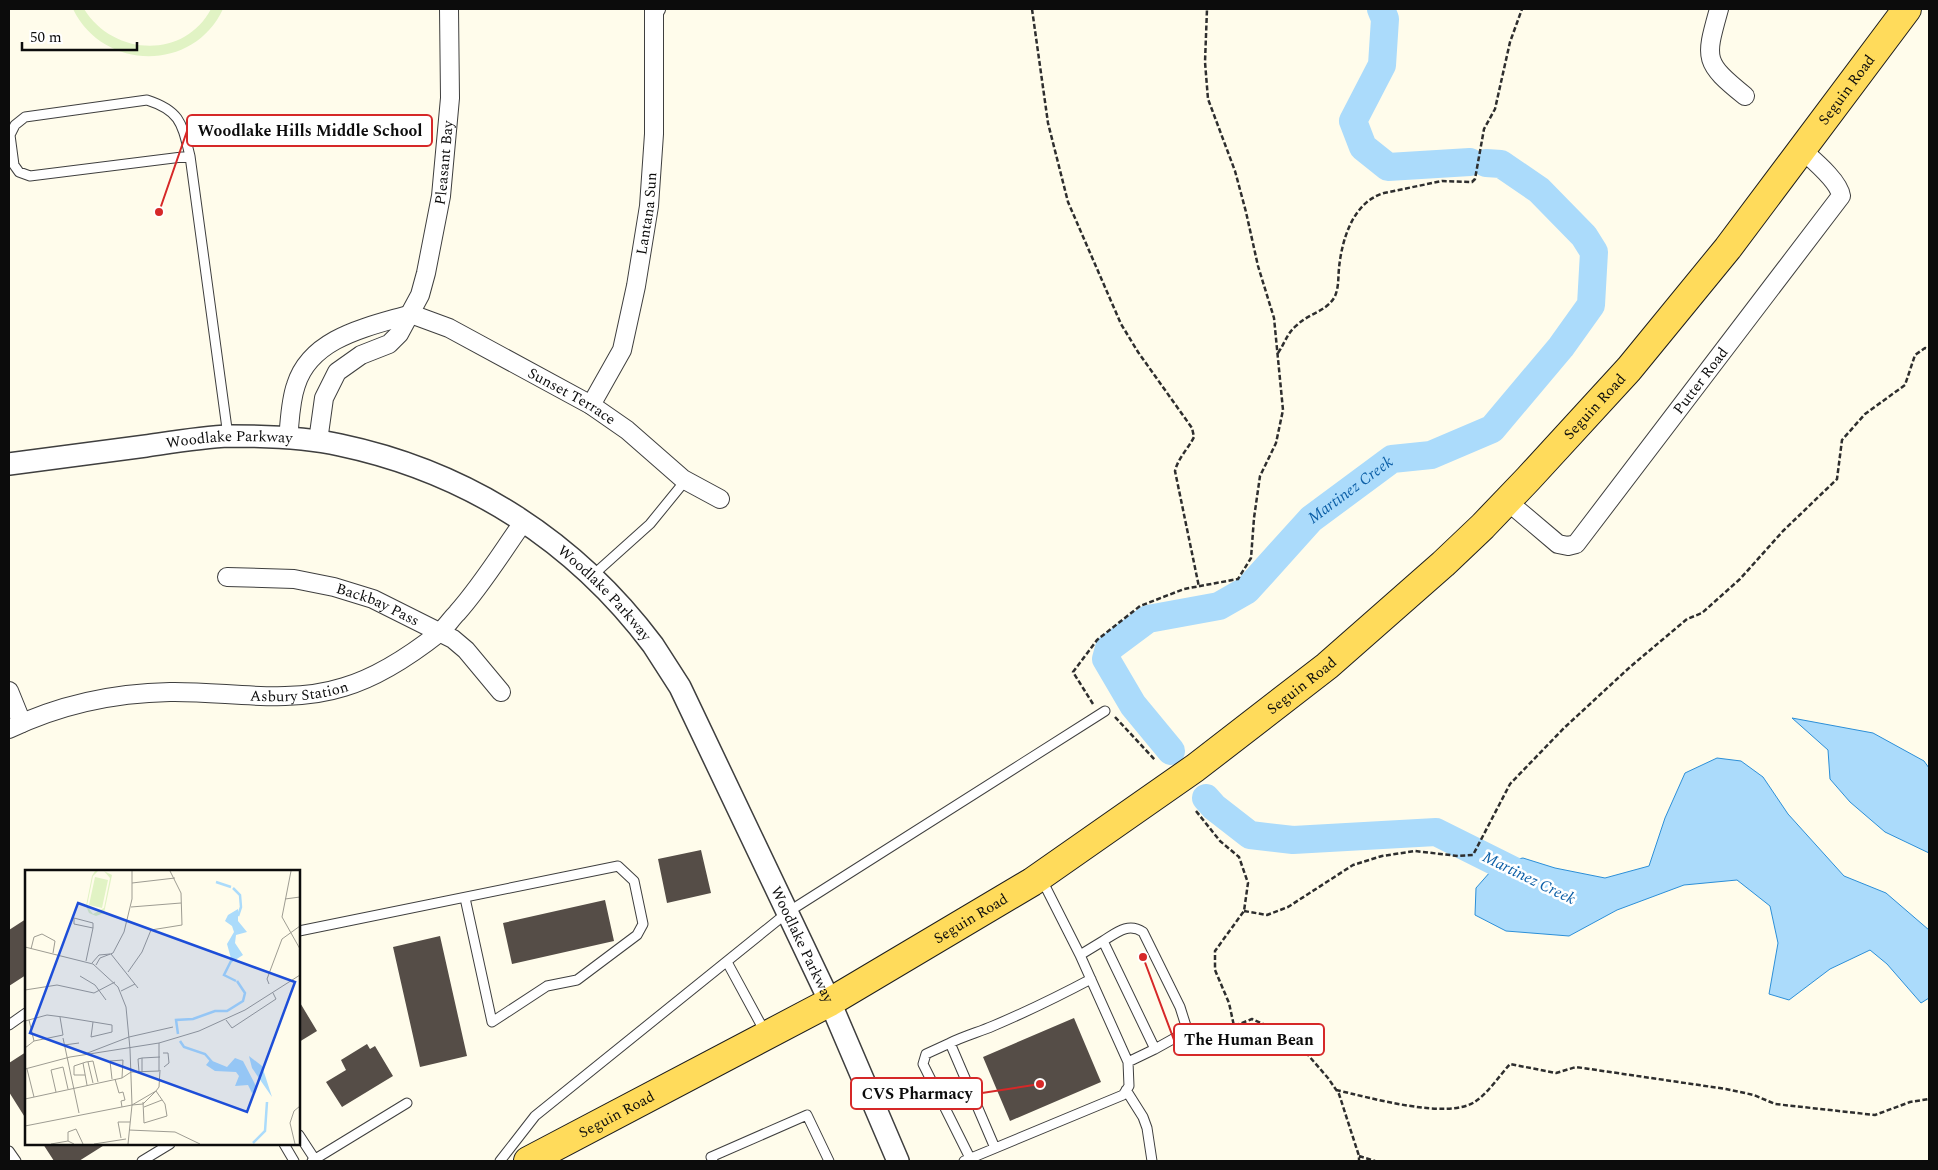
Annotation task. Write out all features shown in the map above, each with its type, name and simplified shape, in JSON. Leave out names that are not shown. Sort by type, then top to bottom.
[{"type":"main road","name":"Seguin Road","points":[[528,1161],[830,1002],[1041,877],[1195,768],[1326,666],[1443,564],[1528,479],[1630,369],[1728,248],[1907,9]]},
{"type":"street","name":"Pleasant Bay","points":[[318,441],[324,398],[337,372],[361,355],[389,344],[399,334],[420,295],[441,196],[450,98],[449,9]]},
{"type":"street","name":"Lantana Sun","points":[[591,405],[622,350],[636,286],[649,206],[654,134],[655,9]]},
{"type":"street","points":[[1720,9],[1709,44],[1710,56],[1716,70],[1745,96]]},
{"type":"street","name":"Putter Road","points":[[1506,500],[1558,544],[1568,546],[1576,544],[1840,196],[1840,191],[1832,179],[1802,150]]},
{"type":"street","points":[[288,438],[295,387],[302,370],[316,353],[333,341],[411,314]]},
{"type":"street","name":"Sunset Terrace","points":[[411,314],[449,328],[591,405],[627,430],[685,481],[720,500]]},
{"type":"street","points":[[333,341],[348,363]]},
{"type":"street","name":"Woodlake Parkway","points":[[9,464],[228,436],[288,438],[340,444],[416,466],[491,500],[562,549],[623,608],[653,646],[680,687],[830,1002],[898,1161]]},
{"type":"street","name":"Asbury Station","points":[[16,726],[74,706],[118,695],[171,692],[290,697],[344,687],[388,668],[440,632],[468,600],[524,521]]},
{"type":"street","name":"Backbay Pass","points":[[227,577],[294,579],[334,587],[373,599],[453,639],[466,650],[501,692]]},
{"type":"street","points":[[9,691],[16,726]]},
{"type":"lane","points":[[190,156],[30,176],[19,172],[14,165],[10,135],[15,125],[25,117],[147,100],[165,106],[176,116],[184,132],[190,156],[228,436]]},
{"type":"lane","points":[[592,576],[650,524],[685,481]]},
{"type":"lane","points":[[500,1161],[535,1116],[788,912],[1105,711]]},
{"type":"lane","points":[[300,931],[618,866],[634,881],[643,924],[637,934],[577,980],[547,986],[492,1022],[465,898]]},
{"type":"lane","points":[[1041,877],[1080,955],[1091,979],[1128,1062],[1129,1086],[1123,1095],[967,1160],[923,1064],[926,1054],[1044,1003],[1091,979]]},
{"type":"lane","points":[[1080,955],[1129,927],[1137,928],[1143,932],[1180,1007],[1186,1026],[1182,1034],[1128,1062]]},
{"type":"lane","points":[[1103,941],[1155,1049]]},
{"type":"lane","points":[[727,962],[767,1035]]},
{"type":"lane","points":[[9,1025],[25,1014]]},
{"type":"lane","points":[[950,1043],[995,1148]]},
{"type":"lane","points":[[1126,1090],[1147,1128],[1152,1161]]},
{"type":"lane","points":[[300,1138],[315,1161],[407,1102]]},
{"type":"lane","points":[[713,1161],[710,1157],[808,1115],[829,1161]]},
{"type":"lane","points":[[142,1161],[168,1145]]},
{"type":"lane","points":[[285,1145],[294,1161]]},
{"type":"lane","points":[[9,1151],[16,1161]]},
{"type":"path","points":[[1032,9],[1048,122],[1068,202],[1121,324],[1138,352],[1192,428],[1194,437],[1188,450],[1177,462],[1175,471],[1199,587]]},
{"type":"path","points":[[1155,760],[1118,720],[1092,702],[1072,672],[1097,640],[1140,606],[1184,589],[1238,578],[1251,558],[1260,476],[1276,443],[1283,410],[1274,318],[1258,266],[1246,212],[1234,171],[1208,99],[1205,62],[1207,9]]},
{"type":"path","points":[[1277,355],[1282,348],[1286,336],[1298,323],[1316,314],[1333,300],[1337,292],[1340,256],[1345,234],[1369,200],[1376,195],[1442,181],[1472,182],[1475,179],[1484,128],[1495,109],[1510,42],[1522,9]]},
{"type":"path","points":[[1244,910],[1267,915],[1288,907],[1353,865],[1382,856],[1415,851],[1458,856],[1473,855],[1510,784],[1538,754],[1630,667],[1687,619],[1702,613],[1740,579],[1783,531],[1837,479],[1842,440],[1865,414],[1905,385],[1915,355],[1925,348],[1929,349]]},
{"type":"path","points":[[1196,810],[1220,841],[1239,857],[1248,883],[1244,910],[1215,951],[1215,970],[1229,1003],[1234,1026],[1252,1019],[1282,1032],[1302,1048],[1339,1094],[1359,1161]]},
{"type":"path","points":[[1336,1090],[1420,1107],[1444,1109],[1464,1106],[1476,1101],[1510,1064],[1556,1073],[1576,1067],[1726,1089],[1754,1095],[1776,1104],[1875,1115],[1910,1102],[1929,1099]]},
{"type":"path","points":[[1359,1156],[1375,1161]]},
{"type":"green space","points":[[73,9],[84,9],[97,25],[112,36],[130,43],[148,46],[167,44],[184,37],[199,26],[211,9],[223,9],[209,30],[191,45],[170,53],[148,56],[126,53],[105,44],[87,29]]},
{"type":"water","points":[[1792,718],[1873,733],[1924,761],[1929,768],[1929,853],[1885,832],[1850,802],[1830,779],[1828,750]]},
{"type":"water","points":[[1717,758],[1741,761],[1763,777],[1788,814],[1844,876],[1886,893],[1929,930],[1929,998],[1921,1003],[1887,964],[1870,950],[1830,969],[1789,1000],[1769,994],[1778,943],[1770,906],[1737,880],[1684,885],[1617,910],[1569,936],[1506,931],[1475,915],[1476,888],[1498,863],[1523,858],[1555,868],[1605,878],[1649,866],[1665,818],[1685,773]]},
{"type":"building","points":[[701,850],[711,893],[667,903],[658,859]]},
{"type":"building","points":[[605,900],[614,941],[512,964],[503,923]]},
{"type":"building","points":[[25,920],[25,976],[9,986],[9,930]]},
{"type":"building","points":[[440,936],[467,1056],[420,1067],[393,947]]},
{"type":"building","points":[[300,1003],[317,1031],[300,1041]]},
{"type":"building","points":[[1074,1018],[1101,1082],[1010,1121],[983,1057]]},
{"type":"building","points":[[367,1044],[370,1049],[375,1046],[393,1076],[342,1107],[326,1082],[346,1070],[341,1060]]},
{"type":"building","points":[[25,1053],[25,1117],[9,1092],[9,1063]]},
{"type":"building","points":[[44,1145],[104,1145],[79,1161],[54,1161]]},
{"type":"waterway","name":"Martinez Creek","points":[[1381,9],[1385,19],[1382,65],[1353,121],[1363,147],[1388,167],[1470,162]]},
{"type":"waterway","name":"Martinez Creek","points":[[1171,751],[1133,705],[1106,659],[1109,648],[1148,619],[1219,606],[1247,590],[1311,519],[1392,459],[1431,455],[1492,429],[1561,347],[1591,305],[1594,252],[1584,236],[1539,190],[1501,164],[1486,163]]},
{"type":"waterway","name":"Martinez Creek","points":[[1206,798],[1214,807],[1250,835],[1293,840],[1436,832],[1532,880]]},
{"type":"place","name":"Woodlake Hills Middle School","points":[[159,212]]},
{"type":"place","name":"The Human Bean","points":[[1143,957]]},
{"type":"place","name":"CVS Pharmacy","points":[[1040,1084]]}]
